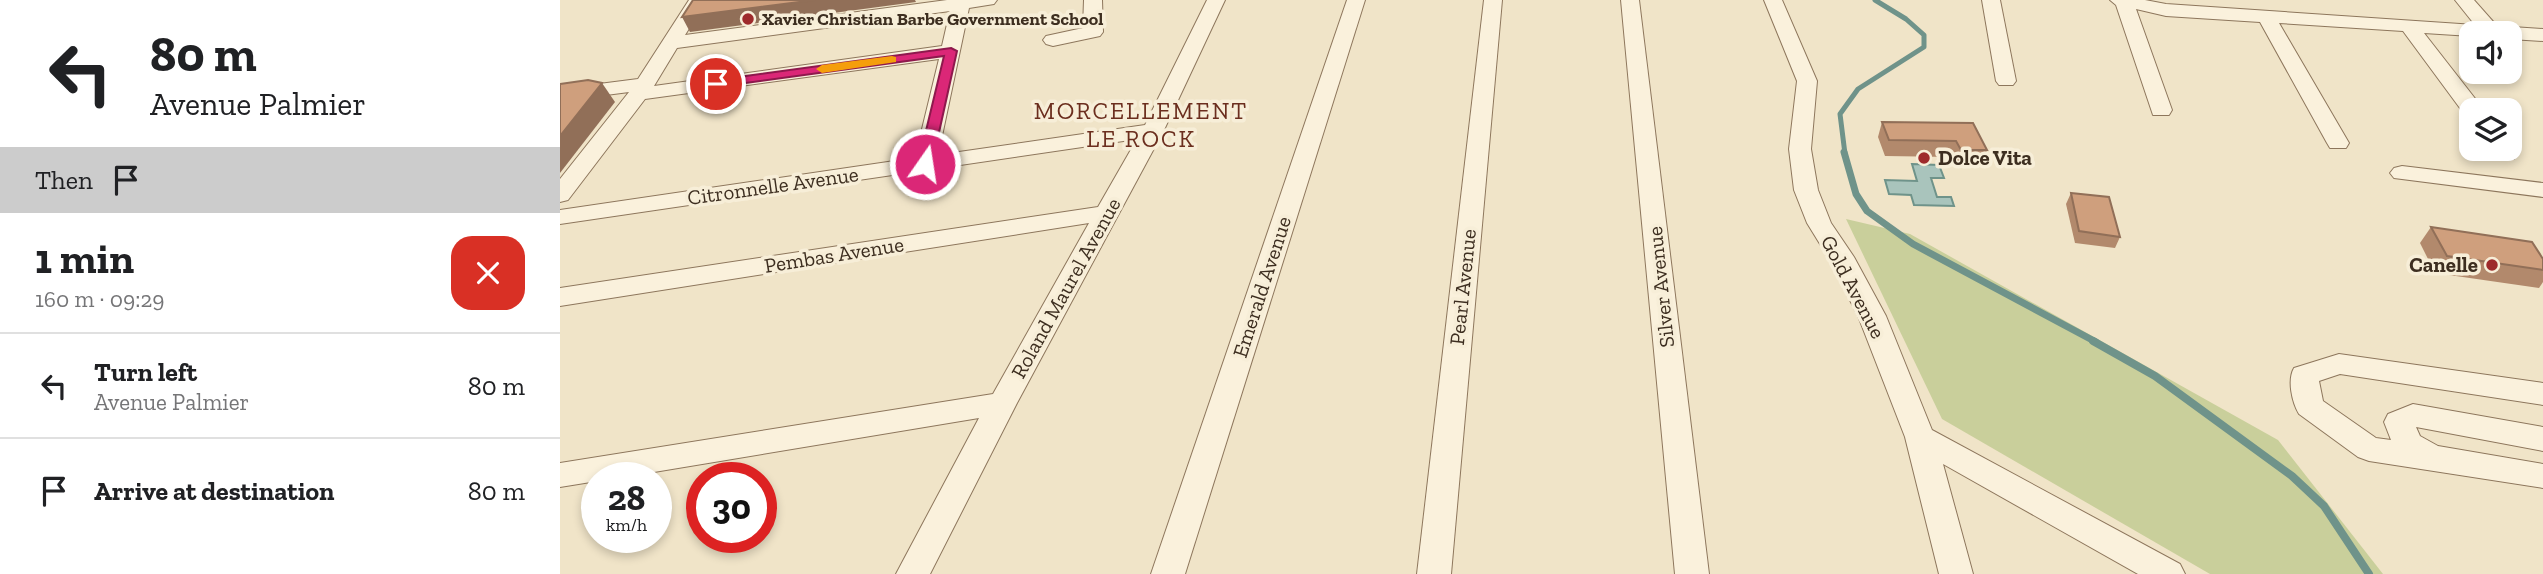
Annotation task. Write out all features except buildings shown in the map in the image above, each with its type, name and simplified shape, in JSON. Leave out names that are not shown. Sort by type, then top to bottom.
[{"type":"street","points":[[560,195],[641,89],[698,0]]},
{"type":"street","points":[[670,43],[988,0]]},
{"type":"street","points":[[1054,40],[1093,32],[1093,0]]},
{"type":"street","name":"Roland Maurel Avenue","points":[[913,574],[1002,403],[1153,130],[1216,0]]},
{"type":"street","name":"Emerald Avenue","points":[[1168,574],[1356,0]]},
{"type":"street","name":"Pearl Avenue","points":[[1434,574],[1493,0]]},
{"type":"street","name":"Silver Avenue","points":[[1630,0],[1692,574]]},
{"type":"street","name":"Gold Avenue","points":[[1773,0],[1807,81],[1800,149],[1806,190],[1819,223],[1872,316],[1920,438],[1956,574]]},
{"type":"street","points":[[1991,0],[2006,81]]},
{"type":"street","points":[[2464,0],[2482,21]]},
{"type":"street","points":[[2121,1],[2166,10],[2267,18],[2459,28]]},
{"type":"street","points":[[2121,1],[2161,110]]},
{"type":"street","points":[[925,164],[961,3]]},
{"type":"street","points":[[2267,18],[2338,142]]},
{"type":"street","points":[[2407,24],[2464,98]]},
{"type":"street","points":[[2522,33],[2543,35]]},
{"type":"street","points":[[560,95],[641,89],[951,51]]},
{"type":"street","name":"Citronnelle Avenue","points":[[560,217],[1153,130]]},
{"type":"street","points":[[2402,173],[2543,190]]},
{"type":"street","name":"Pembas Avenue","points":[[560,297],[1108,213]]},
{"type":"street","points":[[2543,394],[2339,365],[2304,376],[2309,406],[2369,449],[2543,476]]},
{"type":"street","points":[[560,475],[1002,403]]},
{"type":"street","points":[[2431,457],[2408,444],[2399,422],[2413,415],[2543,439]]},
{"type":"street","points":[[1920,438],[2168,574]]},
{"type":"green space","points":[[1846,219],[1910,234],[2278,440],[2383,574],[2210,574],[1942,419]]},
{"type":"water","points":[[1912,164],[1939,165],[1944,178],[1931,178],[1937,197],[1951,197],[1954,206],[1914,205],[1911,195],[1889,194],[1885,180],[1917,181]]},
{"type":"waterway","points":[[1845,154],[1840,114],[1858,89],[1924,47],[1924,35],[1906,19],[1875,0]]},
{"type":"waterway","points":[[1844,152],[1856,194],[1867,211],[1913,244],[2096,342]]},
{"type":"waterway","points":[[2093,341],[2155,376],[2292,476],[2324,506],[2369,574]]},
{"type":"slow traffic","points":[[822,69],[892,59]]},
{"type":"place","name":"Xavier Christian Barbe Government School","points":[[748,19]]},
{"type":"place","name":"Dolce Vita","points":[[1924,158]]},
{"type":"place","name":"Canelle","points":[[2492,265]]},
{"type":"district","name":"MORCELLEMENT LE ROCK","points":[[1141,125]]},
{"type":"route","points":[[716,84],[951,51],[925,164]]}]
